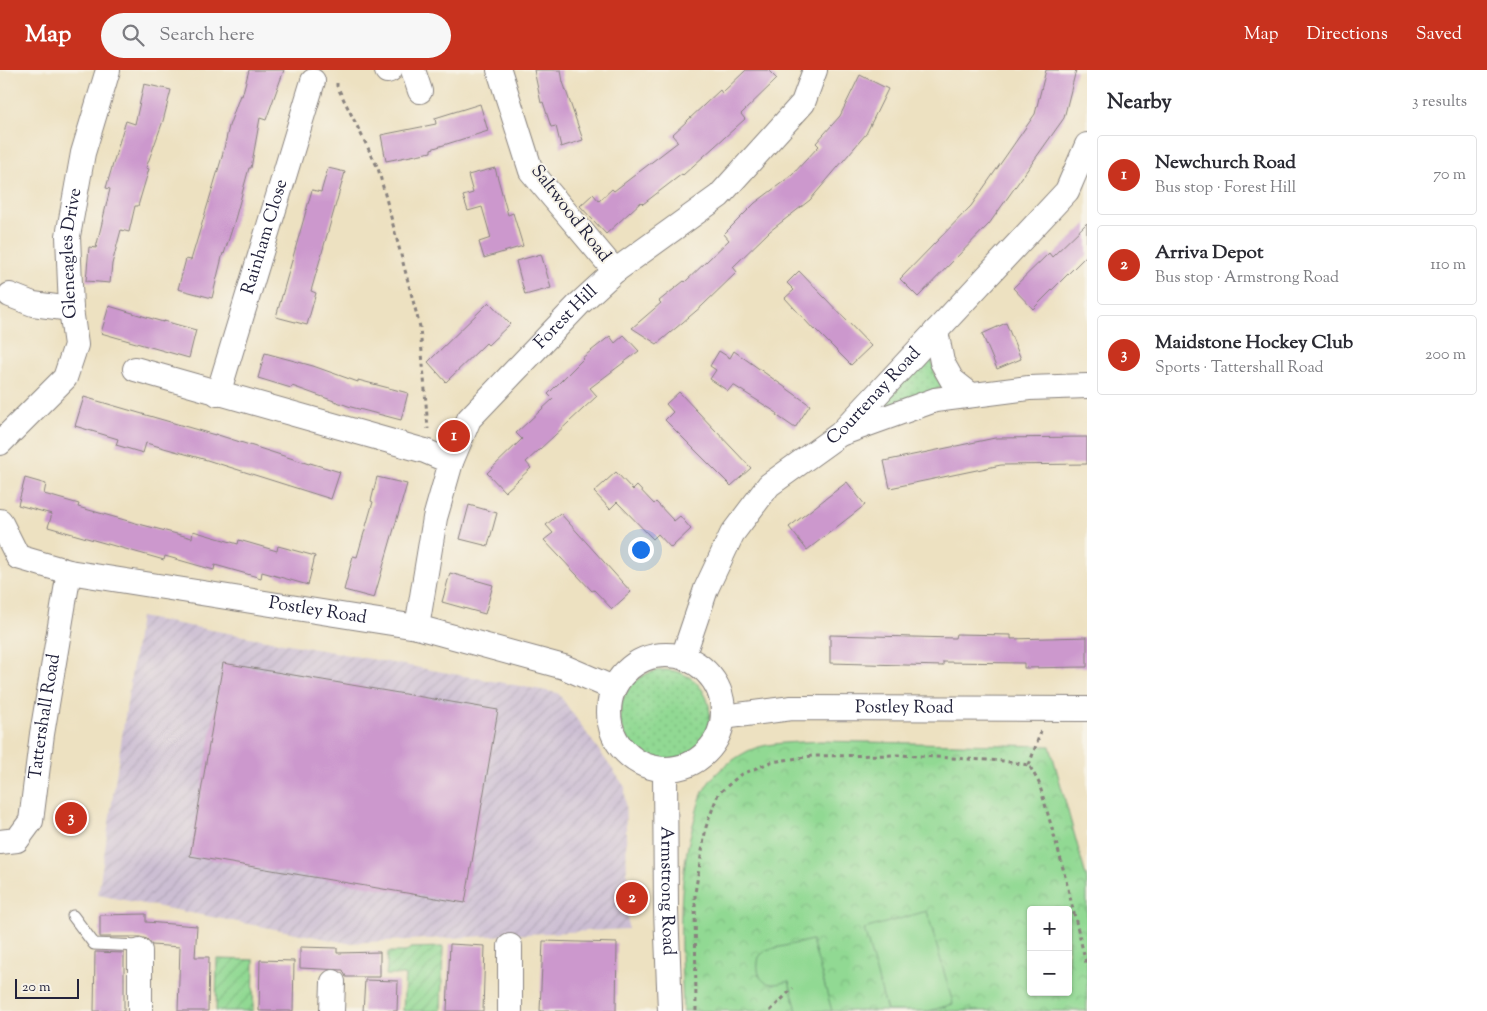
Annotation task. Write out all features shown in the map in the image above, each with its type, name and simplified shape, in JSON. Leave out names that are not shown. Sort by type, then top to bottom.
[{"type":"street","name":"Gleneagles Drive","points":[[0,443],[65,378],[76,345],[71,309],[68,236],[83,153],[108,70]]},
{"type":"street","name":"Saltwood Road","points":[[499,70],[531,170],[615,271]]},
{"type":"street","name":"Forest Hill","points":[[417,627],[435,518],[451,462],[469,419],[579,304],[615,271],[719,196],[803,103],[816,70]]},
{"type":"street","name":"Rainham Close","points":[[218,394],[313,81]]},
{"type":"street","name":"Courtenay Road","points":[[683,657],[706,589],[732,534],[769,485],[840,434],[1067,191],[1087,145]]},
{"type":"street","points":[[1067,191],[1087,175]]},
{"type":"street","points":[[10,294],[33,304],[71,309]]},
{"type":"street","points":[[936,331],[945,368],[952,380],[971,395]]},
{"type":"street","points":[[135,369],[425,451],[451,462]]},
{"type":"street","points":[[840,434],[936,400],[1029,388],[1087,386]]},
{"type":"street","points":[[0,521],[9,560]]},
{"type":"street","name":"Postley Road","points":[[9,560],[68,572],[417,627],[564,668],[613,688]]},
{"type":"street","name":"Tattershall Road","points":[[0,842],[18,840],[31,821],[42,734],[68,572]]},
{"type":"street","points":[[660,655],[683,657],[708,672],[720,692],[723,717],[717,739],[699,760],[665,771],[633,761],[616,742],[608,718],[613,688],[619,678],[632,665],[660,655]]},
{"type":"street","name":"Postley Road","points":[[723,717],[792,708],[1087,709]]},
{"type":"street","name":"Armstrong Road","points":[[665,771],[670,1011]]},
{"type":"street","points":[[510,946],[510,1011]]},
{"type":"street","points":[[140,952],[140,1011]]},
{"type":"street","points":[[332,1011],[333,982]]},
{"type":"lane","points":[[74,916],[94,944],[139,946],[140,952]]},
{"type":"path","points":[[336,78],[337,86],[378,168],[420,327],[428,422],[425,451]]},
{"type":"path","points":[[1050,709],[1029,765],[1039,783],[1061,860],[1087,967]]},
{"type":"path","points":[[696,1011],[694,893],[706,827],[718,794],[740,775],[771,762],[812,756],[901,755],[1003,761],[1029,765]]},
{"type":"path","points":[[770,1011],[793,988]]},
{"type":"shaded area","points":[[140,617],[558,693],[625,787],[628,929],[347,943],[98,895]]},
{"type":"green space","points":[[930,352],[936,378],[944,387],[870,412]]},
{"type":"green space","points":[[665,670],[682,673],[697,683],[707,698],[710,715],[707,732],[697,747],[682,757],[665,760],[648,757],[633,747],[623,732],[620,715],[623,698],[633,683],[648,673]]},
{"type":"green space","points":[[820,741],[1050,746],[1087,880],[1087,1011],[683,1011],[681,964],[682,894],[688,848],[700,800],[704,790],[720,770],[748,751],[774,744]]},
{"type":"green space","points":[[927,911],[953,1004],[929,1011],[887,1011],[864,929]]},
{"type":"green space","points":[[812,940],[832,1011],[797,1011],[789,981],[776,984],[769,983],[761,979],[759,975],[759,957],[766,950]]},
{"type":"green space","points":[[443,947],[441,1011],[403,1011],[405,975],[386,975],[388,952],[405,952],[411,948]]},
{"type":"green space","points":[[217,959],[254,960],[253,1011],[216,1011]]},
{"type":"building","points":[[249,70],[284,70],[266,120],[260,118],[251,168],[249,168],[234,223],[223,253],[212,298],[178,289],[186,259],[191,260],[222,157],[229,126],[240,95],[242,96]]},
{"type":"building","points":[[534,70],[561,70],[563,82],[583,140],[561,147],[556,126],[551,127],[543,102],[541,103]]},
{"type":"building","points":[[746,70],[768,70],[777,79],[741,114],[745,119],[683,175],[643,204],[641,202],[606,234],[580,206],[593,194],[599,201],[612,189],[614,191],[678,142],[672,135],[720,90],[722,93]]},
{"type":"building","points":[[1046,70],[1076,70],[1064,118],[989,224],[918,297],[900,279],[971,206],[1035,114]]},
{"type":"building","points":[[860,75],[888,89],[866,134],[810,200],[770,231],[733,267],[737,272],[702,306],[657,344],[632,328],[661,303],[659,301],[685,282],[729,240],[724,234],[755,203],[792,175],[819,146],[816,143],[840,116]]},
{"type":"building","points":[[144,84],[171,90],[163,121],[146,168],[149,169],[138,206],[135,206],[129,232],[121,230],[112,264],[110,283],[86,281],[89,247],[96,248],[110,189],[106,188],[122,133],[126,121],[135,124]]},
{"type":"building","points":[[480,104],[488,131],[431,149],[431,152],[386,161],[381,135],[436,124],[435,118]]},
{"type":"building","points":[[328,168],[345,172],[311,291],[316,293],[307,325],[276,317],[312,190],[321,192]]},
{"type":"building","points":[[495,168],[508,215],[513,213],[523,246],[484,258],[479,242],[491,238],[482,207],[468,211],[463,196],[473,193],[468,175]]},
{"type":"building","points":[[1087,223],[1087,255],[1033,309],[1013,288],[1049,253],[1052,257]]},
{"type":"building","points":[[541,254],[551,288],[525,295],[516,261]]},
{"type":"building","points":[[799,271],[871,346],[851,365],[814,330],[785,298],[794,290],[787,283]]},
{"type":"building","points":[[489,302],[510,324],[488,345],[486,343],[446,382],[428,362]]},
{"type":"building","points":[[109,306],[196,330],[189,358],[101,333]]},
{"type":"building","points":[[1006,323],[1021,359],[997,369],[982,334]]},
{"type":"building","points":[[624,335],[639,351],[590,388],[597,396],[526,462],[531,468],[505,492],[487,473],[522,439],[516,433],[553,399],[548,394],[582,358],[610,336],[615,343]]},
{"type":"building","points":[[719,351],[730,358],[734,351],[810,405],[795,428],[776,415],[777,413],[733,385],[728,391],[710,379],[716,370],[710,366]]},
{"type":"building","points":[[265,353],[313,366],[358,382],[358,380],[408,393],[401,420],[351,407],[292,386],[291,388],[258,378]]},
{"type":"building","points":[[679,392],[751,468],[731,486],[665,420],[673,412],[666,404]]},
{"type":"building","points":[[84,397],[340,472],[331,499],[146,443],[143,453],[116,445],[118,439],[75,426]]},
{"type":"building","points":[[1087,437],[1087,464],[1001,465],[890,488],[884,461],[995,438]]},
{"type":"building","points":[[616,472],[633,490],[637,486],[674,521],[680,516],[691,529],[671,548],[658,534],[653,539],[617,502],[610,509],[594,492]]},
{"type":"building","points":[[377,477],[407,484],[374,598],[344,590],[353,556],[357,557],[373,502],[371,501]]},
{"type":"building","points":[[25,478],[46,484],[44,494],[79,504],[78,507],[139,524],[192,538],[193,531],[238,544],[239,540],[277,551],[278,546],[315,556],[308,585],[262,572],[261,578],[215,565],[214,570],[165,556],[164,560],[48,527],[52,514],[18,505]]},
{"type":"building","points":[[847,482],[865,505],[807,550],[789,527]]},
{"type":"building","points":[[469,505],[497,513],[488,546],[460,539]]},
{"type":"building","points":[[560,513],[631,592],[612,609],[594,590],[592,591],[544,540],[553,533],[546,525]]},
{"type":"building","points":[[450,573],[493,585],[485,614],[442,602]]},
{"type":"building","points":[[956,634],[1011,635],[1011,639],[1087,637],[1087,667],[1024,668],[1024,663],[943,662],[943,666],[830,663],[830,635],[955,638]]},
{"type":"building","points":[[223,663],[498,710],[465,903],[190,856]]},
{"type":"building","points":[[146,914],[146,922],[197,926],[195,957],[209,957],[208,1011],[178,1011],[180,947],[152,945],[147,939],[140,937],[100,937],[100,915]]},
{"type":"building","points":[[543,941],[617,943],[616,1011],[540,1011]]},
{"type":"building","points":[[450,944],[485,946],[483,1011],[447,1011]]},
{"type":"building","points":[[300,947],[337,948],[337,953],[380,952],[380,977],[346,977],[343,970],[300,968]]},
{"type":"building","points":[[95,952],[124,953],[124,1011],[94,1011]]},
{"type":"building","points":[[260,960],[294,961],[293,1011],[259,1011]]},
{"type":"building","points":[[365,980],[398,981],[397,1011],[363,1011]]},
{"type":"place","name":"Newchurch Road","points":[[454,436]]},
{"type":"place","name":"Maidstone Hockey Club","points":[[71,818]]},
{"type":"place","name":"Arriva Depot","points":[[632,898]]}]
